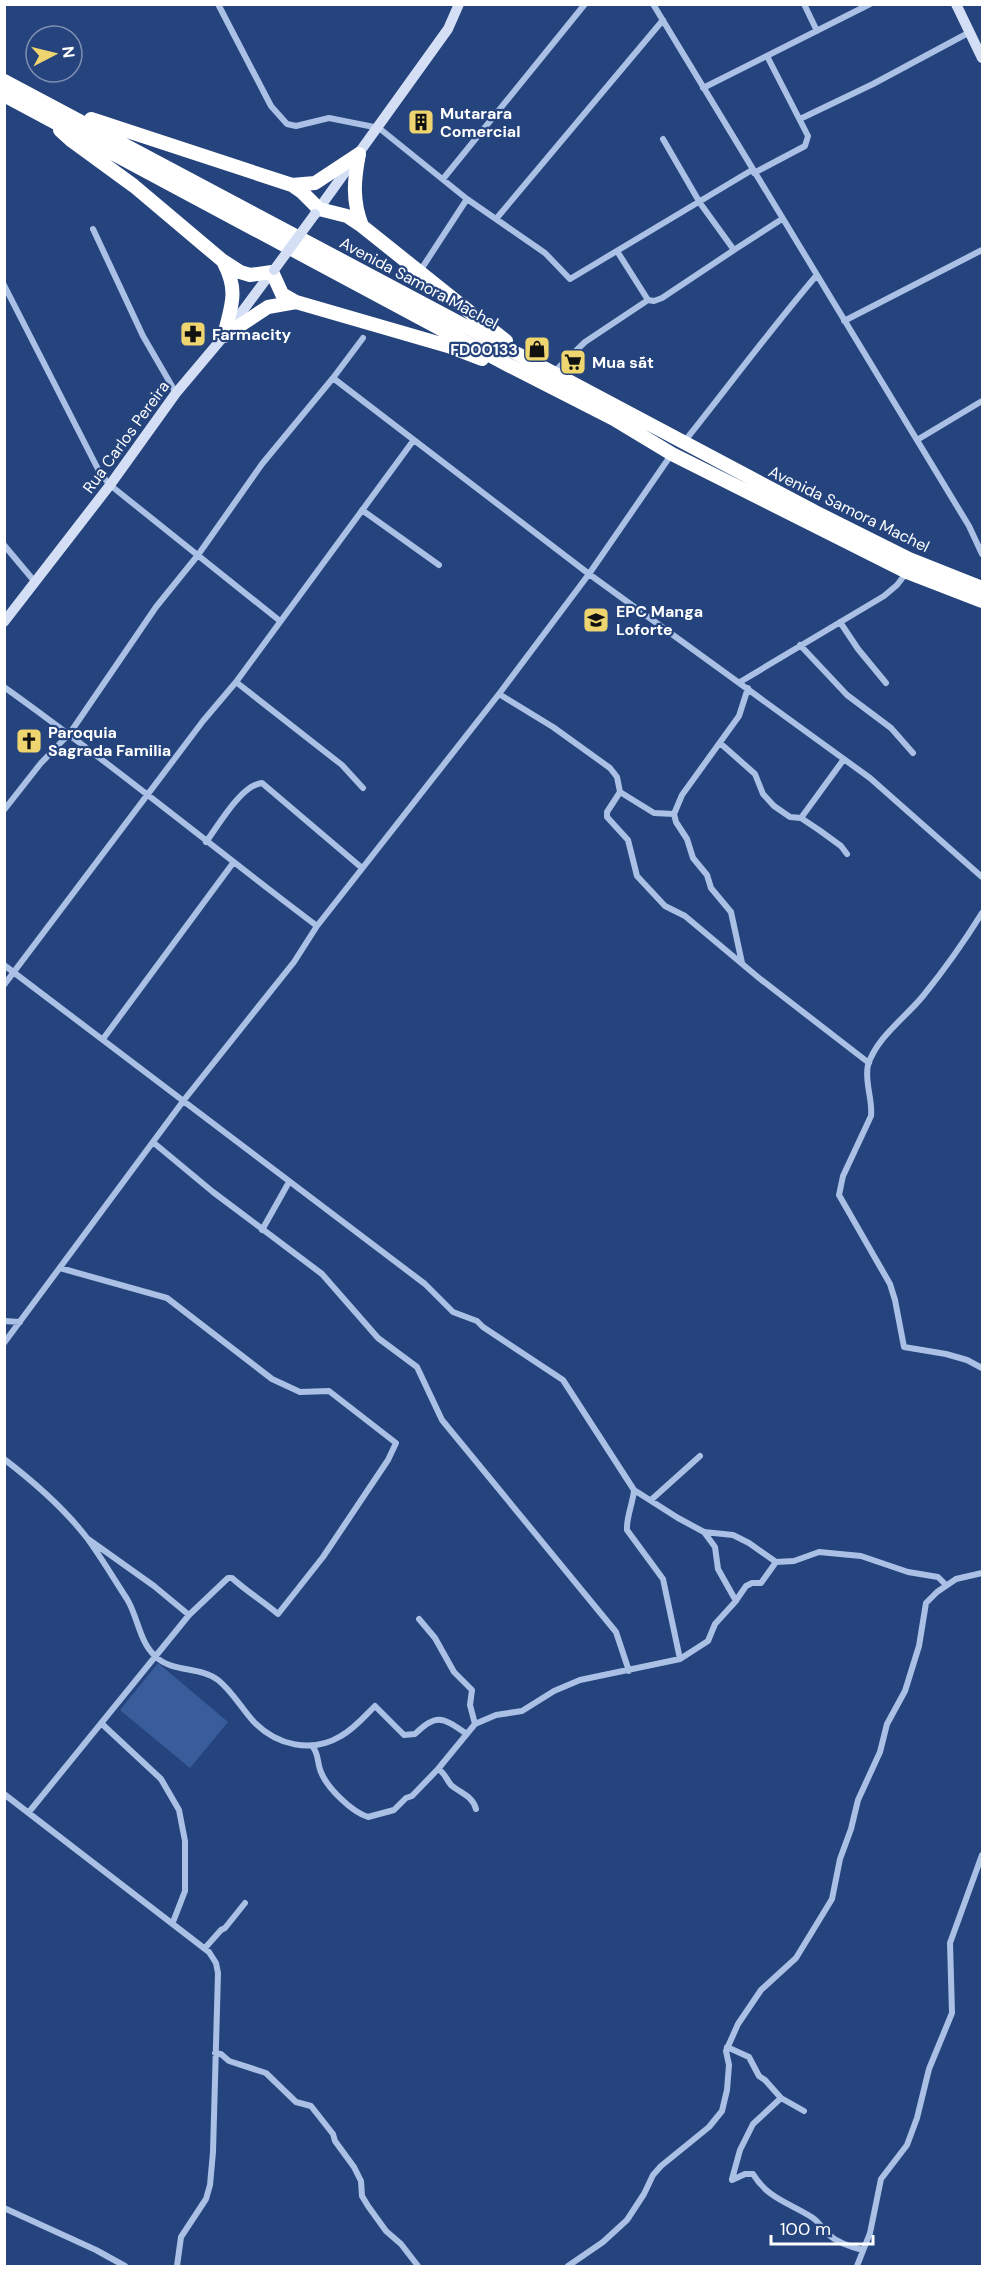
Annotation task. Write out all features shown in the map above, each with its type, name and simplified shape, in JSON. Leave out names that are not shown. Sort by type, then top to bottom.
[{"type":"highway","name":"Avenida Samora Machel","points":[[4,81],[68,113],[683,443],[909,559],[982,588]]},
{"type":"highway","name":"Avenida Samora Machel","points":[[4,95],[510,366],[614,419],[672,454],[907,572],[982,601]]},
{"type":"highway","points":[[68,113],[292,185],[302,192],[317,211],[347,216],[362,226],[533,363]]},
{"type":"highway","points":[[50,120],[71,140],[134,186],[223,261],[240,272],[250,275],[273,271],[282,294],[297,302],[368,321],[484,360],[510,366]]},
{"type":"highway","points":[[292,185],[315,183],[359,154]]},
{"type":"highway","points":[[359,154],[353,185],[354,201],[362,226]]},
{"type":"highway","points":[[223,261],[232,278],[234,292],[224,336]]},
{"type":"highway","points":[[224,336],[268,307],[297,302]]},
{"type":"main road","name":"Rua Carlos Pereira","points":[[4,622],[110,485],[176,393],[224,336],[379,128],[448,29],[459,4]]},
{"type":"main road","points":[[956,4],[982,58]]},
{"type":"street","points":[[218,4],[271,106],[287,124],[297,126],[329,118],[379,128],[467,199],[545,253],[570,279],[753,171],[805,146],[808,136],[767,56]]},
{"type":"street","points":[[442,179],[585,4]]},
{"type":"street","points":[[653,4],[969,526],[982,554]]},
{"type":"street","points":[[804,4],[817,31]]},
{"type":"street","points":[[703,88],[870,4]]},
{"type":"street","points":[[496,219],[663,20]]},
{"type":"street","points":[[800,120],[970,32]]},
{"type":"street","points":[[663,139],[700,203],[734,250]]},
{"type":"street","points":[[420,272],[467,199]]},
{"type":"street","points":[[553,374],[585,342],[648,300],[654,301],[662,298],[782,219]]},
{"type":"street","points":[[93,229],[143,336],[176,393]]},
{"type":"street","points":[[844,321],[982,250]]},
{"type":"street","points":[[616,252],[648,300]]},
{"type":"street","points":[[683,443],[734,380],[774,325],[816,276]]},
{"type":"street","points":[[4,285],[96,468],[110,485],[280,621]]},
{"type":"street","points":[[4,810],[41,763],[70,734],[156,607],[198,555],[262,464],[363,338]]},
{"type":"street","points":[[333,378],[589,574],[870,778],[982,877]]},
{"type":"street","points":[[917,440],[982,400]]},
{"type":"street","points":[[4,985],[236,682],[414,441]]},
{"type":"street","points":[[4,1343],[184,1100],[294,962],[317,926],[499,694],[589,574],[672,454]]},
{"type":"street","points":[[362,510],[439,565]]},
{"type":"street","points":[[4,545],[35,582]]},
{"type":"street","points":[[740,682],[884,596],[907,572]]},
{"type":"street","points":[[840,622],[858,649],[886,683]]},
{"type":"street","points":[[800,645],[847,695],[891,728],[913,753]]},
{"type":"street","points":[[236,682],[342,765],[363,788]]},
{"type":"street","points":[[4,687],[70,734],[206,842],[317,926]]},
{"type":"street","points":[[742,964],[731,912],[711,888],[707,875],[693,858],[687,839],[676,822],[674,814],[681,795],[740,716],[748,688]]},
{"type":"street","points":[[499,694],[553,727],[610,768],[617,777],[620,792],[607,812],[607,817],[628,840],[637,876],[665,906],[685,916],[742,964],[869,1062]]},
{"type":"street","points":[[720,743],[755,774],[764,794],[774,807],[790,817],[801,818],[841,846],[847,854]]},
{"type":"street","points":[[801,818],[844,759]]},
{"type":"street","points":[[206,842],[246,790],[261,783],[362,868]]},
{"type":"street","points":[[620,792],[654,813],[674,814]]},
{"type":"street","points":[[103,1039],[233,862]]},
{"type":"street","points":[[982,913],[962,945],[933,983],[881,1042],[869,1062],[867,1076],[871,1116],[839,1188],[841,1200],[890,1284],[904,1347],[946,1354],[967,1360],[982,1368]]},
{"type":"street","points":[[4,965],[425,1284],[453,1312],[477,1321],[563,1380],[634,1490],[704,1532],[733,1535],[750,1543],[776,1562],[794,1561],[819,1552],[861,1556],[908,1572],[938,1577],[946,1585]]},
{"type":"street","points":[[154,1143],[262,1230],[322,1274],[378,1338],[417,1366],[442,1420],[616,1632],[629,1671]]},
{"type":"street","points":[[262,1230],[290,1182]]},
{"type":"street","points":[[29,1812],[154,1656],[189,1615],[228,1578],[232,1578],[260,1598],[278,1614],[323,1557],[388,1460],[396,1443],[329,1391],[300,1392],[272,1379],[167,1298],[60,1268]]},
{"type":"street","points":[[4,1321],[20,1322]]},
{"type":"street","points":[[651,1500],[700,1456]]},
{"type":"street","points":[[4,1459],[32,1480],[86,1538],[128,1601],[138,1629],[154,1656],[171,1665],[200,1672],[218,1680],[254,1721],[273,1738],[289,1744],[312,1746],[329,1742],[341,1737],[375,1706],[404,1735],[415,1734],[436,1718],[450,1723],[467,1734]]},
{"type":"street","points":[[634,1490],[627,1530],[663,1579],[680,1659]]},
{"type":"street","points":[[704,1532],[716,1547],[718,1569],[736,1601]]},
{"type":"street","points":[[86,1538],[154,1586],[189,1615]]},
{"type":"street","points":[[312,1746],[317,1752],[320,1769],[328,1784],[349,1806],[368,1817],[394,1810],[406,1798],[412,1796],[438,1769],[475,1724],[496,1714],[522,1711],[554,1691],[580,1680],[680,1659],[708,1641],[715,1624],[746,1586],[761,1583],[776,1562]]},
{"type":"street","points":[[568,2266],[603,2242],[627,2220],[653,2175],[698,2137],[722,2111],[729,2065],[727,2047],[738,2024],[761,1990],[796,1958],[832,1899],[840,1859],[858,1800],[880,1752],[887,1724],[905,1691],[919,1646],[925,1606],[928,1600],[956,1579],[982,1573]]},
{"type":"street","points":[[419,1619],[435,1638],[454,1672],[472,1690],[470,1705],[475,1724]]},
{"type":"street","points":[[101,1723],[161,1779],[179,1810],[185,1841],[185,1891],[172,1922]]},
{"type":"street","points":[[438,1769],[452,1786],[472,1801],[476,1809]]},
{"type":"street","points":[[4,1794],[172,1922],[214,1957],[218,1973],[210,2185],[206,2199],[180,2236],[177,2266]]},
{"type":"street","points":[[857,2266],[872,2223],[881,2179],[907,2145],[917,2118],[929,2069],[952,2013],[950,1943],[982,1855]]},
{"type":"street","points":[[205,1948],[245,1903]]},
{"type":"street","points":[[727,2047],[749,2057],[756,2073],[782,2098],[804,2111]]},
{"type":"street","points":[[215,2053],[221,2054],[229,2061],[266,2073],[296,2102],[311,2106],[333,2134],[335,2141],[354,2167],[361,2181],[362,2196],[368,2206],[386,2231],[401,2244],[418,2266]]},
{"type":"street","points":[[782,2098],[753,2124],[740,2150],[732,2180],[745,2174],[753,2174],[763,2189],[814,2218],[829,2235],[849,2246],[863,2250]]},
{"type":"street","points":[[4,2208],[96,2250],[125,2266]]},
{"type":"shaded area","points":[[158,1663],[228,1722],[190,1768],[120,1710]]},
{"type":"place","name":"Mutarara Comercial","points":[[421,122]]},
{"type":"place","name":"Farmacity","points":[[193,334]]},
{"type":"place","name":"FD00133","points":[[537,349]]},
{"type":"place","name":"Mua sắt","points":[[573,362]]},
{"type":"place","name":"EPC Manga Loforte","points":[[596,620]]},
{"type":"place","name":"Paroquia Sagrada Familia","points":[[29,741]]}]
